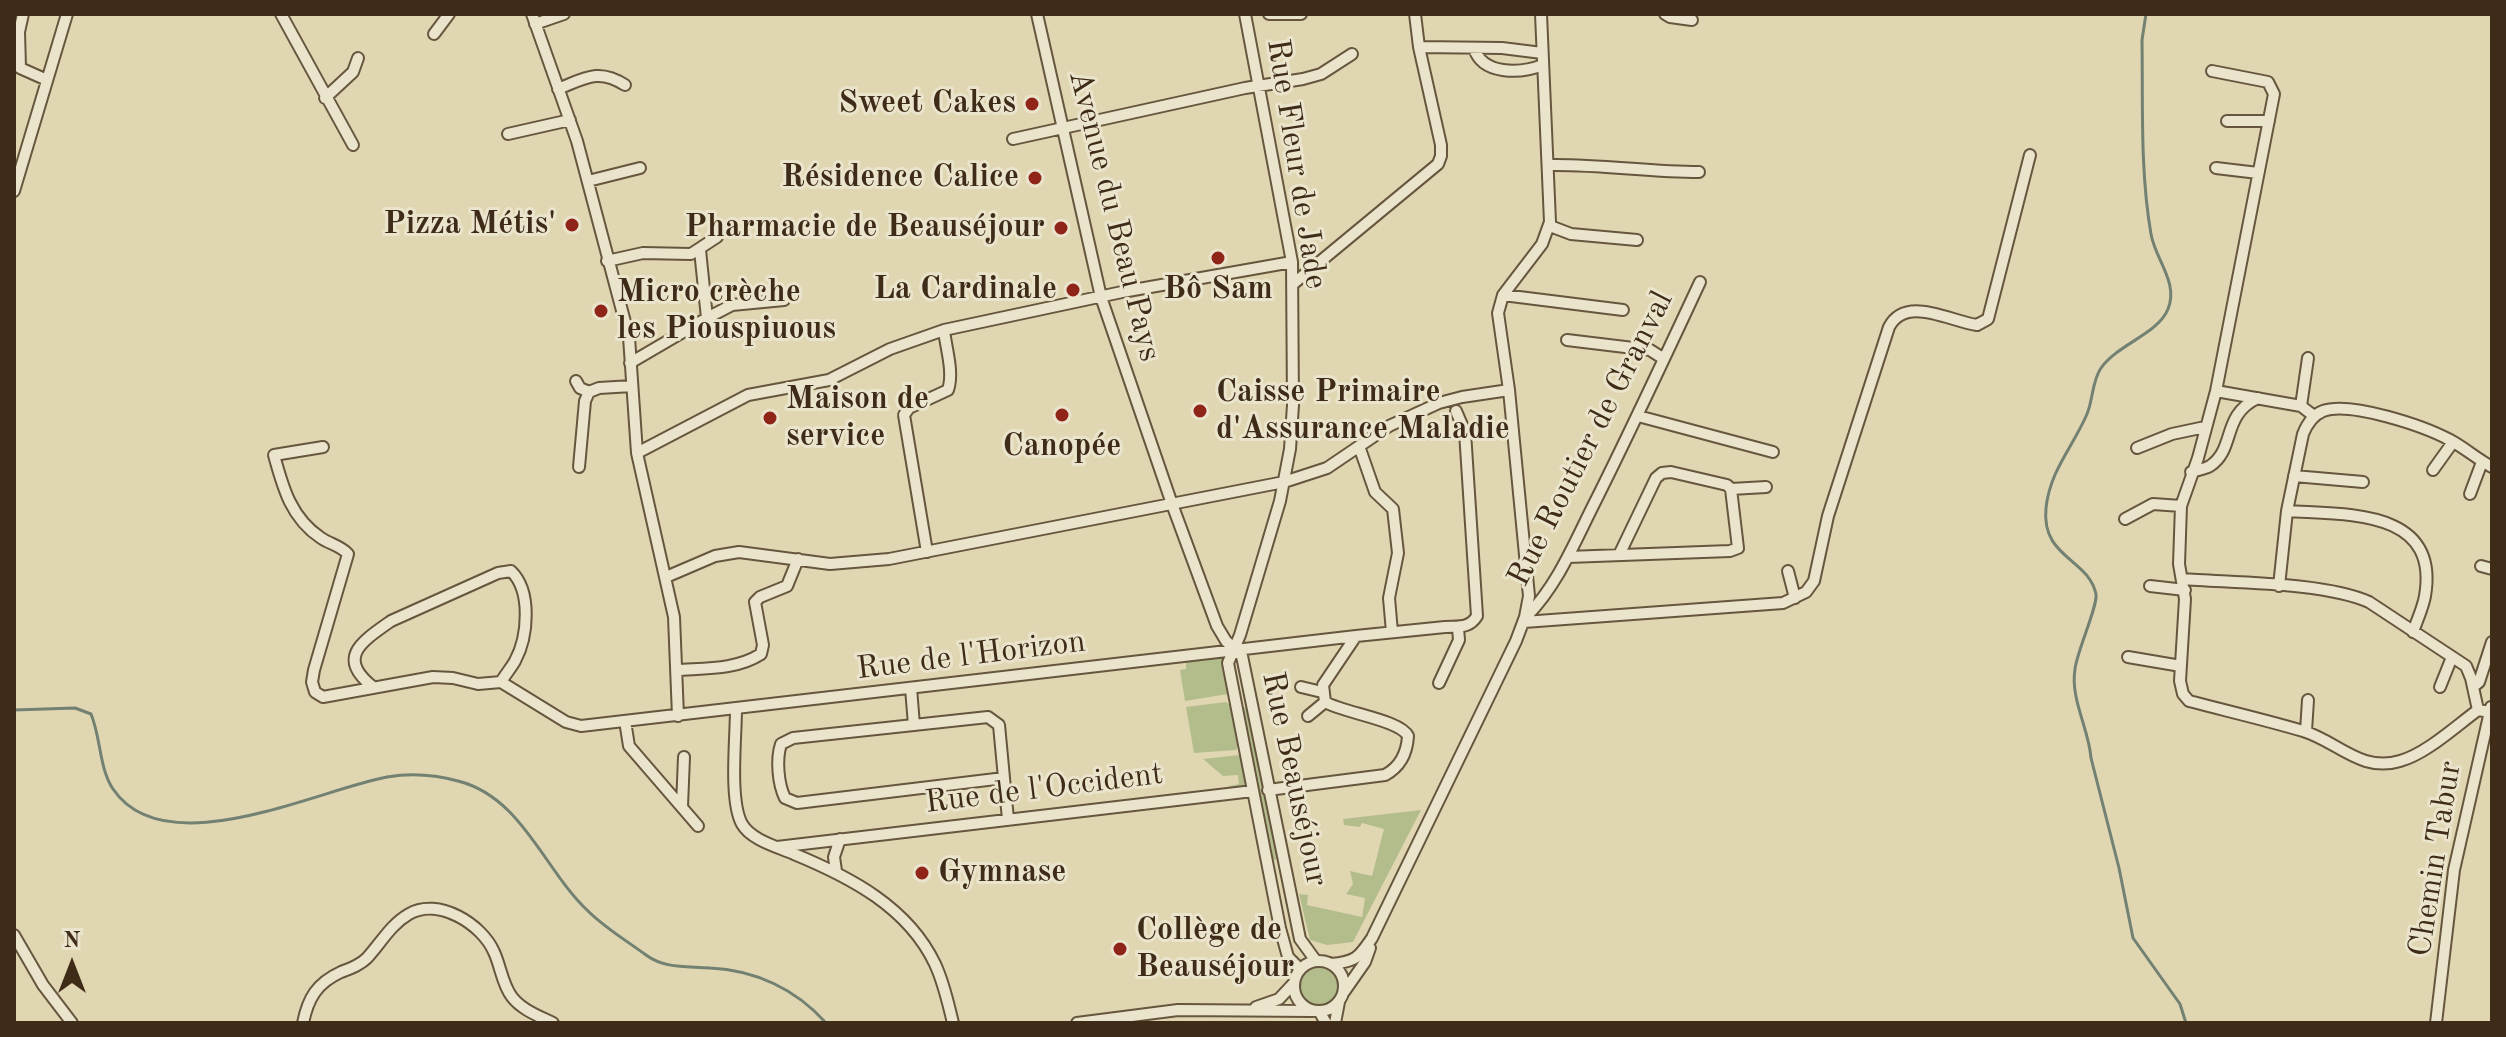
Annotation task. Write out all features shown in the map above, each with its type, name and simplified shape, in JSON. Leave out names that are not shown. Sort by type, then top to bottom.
[{"type":"street","points":[[23,14],[17,73],[47,80]]},
{"type":"street","points":[[14,191],[67,14]]},
{"type":"street","points":[[281,14],[353,145]]},
{"type":"street","points":[[434,34],[449,14]]},
{"type":"street","points":[[564,14],[533,19],[570,120],[629,337],[637,453],[674,617],[678,716]]},
{"type":"street","name":"Avenue du Beau Pays","points":[[1037,14],[1101,297],[1219,630],[1235,650]]},
{"type":"street","name":"Rue Fleur de Jade","points":[[1235,650],[1284,482],[1293,405],[1292,262],[1245,14]]},
{"type":"street","name":"Rue Fleur de Jade","points":[[1269,14],[1301,14]]},
{"type":"street","points":[[1293,284],[1438,164],[1441,145],[1419,47],[1415,14]]},
{"type":"street","points":[[1503,295],[1542,244],[1550,226],[1541,14]]},
{"type":"street","points":[[1665,14],[1692,20]]},
{"type":"street","points":[[1419,47],[1542,53]]},
{"type":"street","points":[[1474,48],[1477,59],[1484,65],[1520,71],[1543,65]]},
{"type":"street","points":[[1013,139],[1321,74],[1352,54]]},
{"type":"street","points":[[325,98],[353,72],[358,58]]},
{"type":"street","points":[[2212,71],[2268,82],[2274,90],[2216,391],[2181,506],[2179,564],[2183,585],[2180,687],[2189,701],[2306,731],[2330,741],[2349,756],[2379,763],[2398,762],[2414,756],[2478,710],[2491,709]]},
{"type":"street","points":[[558,89],[600,75],[625,85]]},
{"type":"street","points":[[508,134],[570,120]]},
{"type":"street","points":[[2227,121],[2269,121]]},
{"type":"street","points":[[1525,620],[1783,603],[1806,592],[1814,581],[1828,516],[1889,327],[1898,314],[1910,311],[1977,325],[1988,319],[2030,155]]},
{"type":"street","points":[[1549,165],[1585,164],[1647,171],[1699,172]]},
{"type":"street","points":[[588,181],[640,168]]},
{"type":"street","points":[[2216,168],[2258,173]]},
{"type":"street","name":"Rue Routier de Granval","points":[[1550,226],[1571,234],[1637,240]]},
{"type":"street","points":[[607,261],[643,253],[683,255],[700,250],[717,237]]},
{"type":"street","points":[[700,250],[707,318]]},
{"type":"street","points":[[637,453],[748,395],[829,380],[890,349],[944,330],[1292,262]]},
{"type":"street","name":"Rue Routier de Granval","points":[[1525,620],[1547,596],[1568,557],[1700,282]]},
{"type":"street","name":"Rue Routier de Granval","points":[[1341,998],[1365,962],[1372,938],[1525,620],[1529,596],[1509,390],[1498,323],[1503,295],[1623,310]]},
{"type":"street","points":[[630,363],[732,305],[784,300]]},
{"type":"street","points":[[927,552],[904,412],[948,390],[950,370],[944,330]]},
{"type":"street","points":[[1567,340],[1650,350],[1664,359]]},
{"type":"street","points":[[2301,406],[2308,358]]},
{"type":"street","points":[[576,381],[580,388],[589,392]]},
{"type":"street","points":[[579,467],[585,401],[589,392],[599,388],[632,386]]},
{"type":"street","points":[[666,577],[727,553],[751,552],[844,565],[927,552],[1284,482],[1327,468],[1389,426],[1449,399],[1509,390]]},
{"type":"street","points":[[2216,391],[2301,406],[2314,416]]},
{"type":"street","points":[[2191,472],[2210,466],[2221,453],[2235,417],[2244,405],[2258,398]]},
{"type":"street","points":[[2279,586],[2287,511],[2303,434],[2314,416],[2328,409],[2377,414],[2422,427],[2453,442],[2487,464],[2470,494]]},
{"type":"street","points":[[1439,683],[1459,640],[1458,628],[1473,622],[1477,616],[1465,432],[1456,411]]},
{"type":"street","points":[[1638,416],[1773,452]]},
{"type":"street","points":[[2137,448],[2172,434],[2205,427]]},
{"type":"street","points":[[2433,470],[2453,442]]},
{"type":"street","points":[[1359,446],[1375,492],[1393,509],[1398,553],[1389,598],[1392,632]]},
{"type":"street","name":"Rue de l'Horizon","points":[[323,447],[274,455],[285,494],[294,511],[306,527],[348,554],[312,682],[315,692],[323,697],[442,676],[474,684],[501,682],[574,725],[678,716],[1392,632],[1458,628]]},
{"type":"street","points":[[1568,557],[1730,551],[1738,548],[1731,489],[1727,485],[1671,472],[1662,473],[1656,478],[1620,553]]},
{"type":"street","points":[[2294,476],[2363,482]]},
{"type":"street","points":[[1731,489],[1766,487]]},
{"type":"street","points":[[2125,519],[2153,504],[2181,506]]},
{"type":"street","points":[[2287,511],[2374,517],[2392,523],[2405,533],[2420,552],[2427,577],[2424,599],[2413,632]]},
{"type":"street","points":[[677,670],[729,666],[761,654],[763,645],[755,602],[787,586],[798,559]]},
{"type":"street","points":[[373,687],[358,675],[354,661],[355,654],[378,630],[391,621],[498,573],[511,571],[522,590],[525,618],[516,659],[501,682]]},
{"type":"street","points":[[1788,571],[1795,598]]},
{"type":"street","points":[[2150,586],[2279,586],[2355,596],[2466,666],[2478,710]]},
{"type":"street","points":[[1308,716],[1323,697],[1327,677],[1356,636]]},
{"type":"street","points":[[2473,687],[2479,682],[2492,642]]},
{"type":"street","name":"Rue Beauséjour","points":[[1300,969],[1288,957],[1280,928],[1229,670],[1228,663],[1235,650],[1242,656],[1300,939],[1316,961]]},
{"type":"street","points":[[2128,657],[2181,666]]},
{"type":"street","points":[[2440,687],[2452,657]]},
{"type":"street","points":[[1268,790],[1373,778],[1392,771],[1408,746],[1405,730],[1339,710],[1323,697],[1301,687]]},
{"type":"street","points":[[911,688],[914,725]]},
{"type":"street","points":[[2306,731],[2308,700]]},
{"type":"street","points":[[736,709],[735,798],[744,828],[777,847],[836,871],[880,899],[904,920],[935,962],[953,1023]]},
{"type":"street","name":"Chemin Tabur","points":[[2436,1023],[2454,870],[2491,709]]},
{"type":"street","points":[[1004,778],[807,803],[785,798],[778,756],[781,744],[786,740],[981,717],[994,720],[1000,730],[1008,819]]},
{"type":"street","points":[[625,721],[629,746],[698,826]]},
{"type":"street","points":[[682,806],[684,757]]},
{"type":"street","name":"Rue de l'Occident","points":[[777,847],[1253,791]]},
{"type":"street","points":[[836,871],[834,857],[840,839]]},
{"type":"street","points":[[303,1023],[306,1006],[319,985],[361,962],[395,924],[411,912],[425,908],[448,911],[482,933],[519,1005],[553,1023]]},
{"type":"street","points":[[14,935],[43,985],[72,1023]]},
{"type":"street","points":[[1247,1009],[1279,999],[1293,984],[1300,969],[1316,961],[1331,964],[1351,961],[1360,956],[1372,938]]},
{"type":"street","points":[[1331,964],[1343,977],[1335,1023]]},
{"type":"street","points":[[1293,984],[1296,998],[1306,1008],[1316,1011],[1326,1023]]},
{"type":"street","points":[[1077,1023],[1178,1010],[1327,1010],[1341,998]]},
{"type":"green space","points":[[1222,658],[1228,694],[1185,701],[1180,670],[1186,669],[1186,662]]},
{"type":"green space","points":[[1226,702],[1232,706],[1236,750],[1194,753],[1186,707]]},
{"type":"green space","points":[[1244,707],[1249,709],[1278,857],[1275,860],[1270,859],[1241,711]]},
{"type":"green space","points":[[1240,755],[1246,783],[1243,788],[1227,790],[1239,784],[1238,775],[1223,776],[1203,759]]},
{"type":"green space","points":[[1421,810],[1353,942],[1327,945],[1310,940],[1299,894],[1308,895],[1307,905],[1362,917],[1365,898],[1346,894],[1353,884],[1350,871],[1372,876],[1384,829],[1362,823],[1360,827],[1344,825],[1343,819]]},
{"type":"green space","points":[[1319,966],[1333,972],[1339,986],[1333,1000],[1319,1006],[1305,1000],[1299,986],[1305,972]]},
{"type":"waterway","points":[[2146,14],[2142,40],[2145,186],[2153,243],[2169,280],[2171,299],[2163,318],[2117,352],[2098,373],[2087,414],[2052,482],[2046,525],[2058,548],[2084,572],[2096,594],[2075,669],[2077,703],[2119,868],[2133,938],[2180,1004],[2186,1023]]},
{"type":"waterway","points":[[14,710],[75,708],[91,714],[105,772],[113,789],[137,811],[168,821],[204,822],[243,817],[396,776],[441,777],[480,789],[516,818],[588,911],[646,955],[669,965],[727,970],[759,977],[802,1000],[826,1023]]},
{"type":"place","name":"Sweet Cakes","points":[[1032,104]]},
{"type":"place","name":"Résidence Calice","points":[[1035,178]]},
{"type":"place","name":"Pizza Métis'","points":[[572,225]]},
{"type":"place","name":"Pharmacie de Beauséjour","points":[[1061,228]]},
{"type":"place","name":"Bô Sam","points":[[1218,258]]},
{"type":"place","name":"La Cardinale","points":[[1073,290]]},
{"type":"place","name":"Micro crèche les Piouspiuous","points":[[601,311]]},
{"type":"place","name":"Caisse Primaire d'Assurance Maladie","points":[[1200,411]]},
{"type":"place","name":"Canopée","points":[[1062,415]]},
{"type":"place","name":"Maison de service","points":[[770,418]]},
{"type":"place","name":"Gymnase","points":[[922,873]]},
{"type":"place","name":"Collège de Beauséjour","points":[[1120,949]]}]
